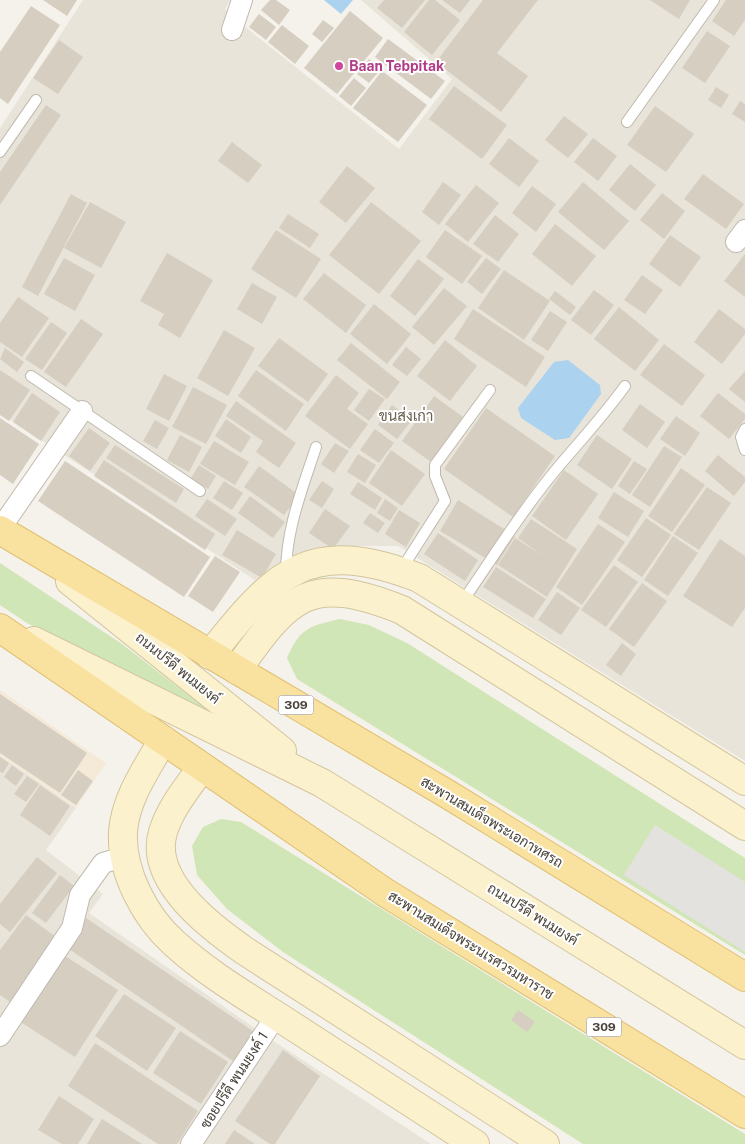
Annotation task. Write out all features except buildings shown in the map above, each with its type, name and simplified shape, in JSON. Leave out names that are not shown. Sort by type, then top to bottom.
[{"type":"main road","name":"ถนนปรีดี พนมยงค์","points":[[0,530],[34,552],[236,670]]},
{"type":"main road","name":"ถนนปรีดี พนมยงค์","points":[[34,552],[322,783]]},
{"type":"main road","points":[[210,655],[248,608],[286,575],[308,565],[354,560],[385,565],[419,578],[745,781]]},
{"type":"main road","points":[[236,670],[269,625],[295,602],[316,594],[331,592],[369,597],[402,610],[745,826]]},
{"type":"main road","name":"ถนนปรีดี พนมยงค์","points":[[0,626],[322,783],[745,1045]]},
{"type":"main road","name":"ถนนปรีดี พนมยงค์","points":[[0,626],[202,767]]},
{"type":"main road","name":"สะพานสมเด็จพระเอกาทศรถ","points":[[236,670],[524,841],[745,977]]},
{"type":"main road","points":[[163,740],[138,784],[127,811],[123,833],[126,856],[132,878],[145,909],[173,942],[214,976],[475,1144]]},
{"type":"main road","points":[[202,767],[174,806],[162,834],[163,859],[172,884],[189,905],[214,930],[245,951],[545,1144]]},
{"type":"main road","name":"สะพานสมเด็จพระนเรศวรมหาราช","points":[[202,767],[386,893],[745,1114]]},
{"type":"street","points":[[232,30],[242,0]]},
{"type":"street","points":[[0,530],[82,411]]},
{"type":"street","points":[[0,1036],[72,928],[80,895],[103,863],[126,856]]},
{"type":"street","name":"ซอยปรีดี พนมยงค์ 1","points":[[191,1144],[276,1016]]},
{"type":"lane","points":[[627,122],[714,0]]},
{"type":"lane","points":[[0,152],[36,100]]},
{"type":"lane","points":[[31,376],[200,491]]},
{"type":"lane","points":[[461,604],[537,495],[559,466],[603,418],[625,386]]},
{"type":"lane","points":[[400,571],[445,501],[435,476],[436,466],[490,390]]},
{"type":"lane","points":[[745,429],[741,437],[745,450]]},
{"type":"lane","points":[[286,575],[286,548],[292,520],[316,448]]},
{"type":"shaded area","points":[[83,0],[230,0],[225,9],[244,26],[399,149],[452,79],[361,0],[745,0],[745,761],[398,546],[344,546],[300,557],[258,582],[0,413],[0,128]]},
{"type":"shaded area","points":[[0,690],[106,763],[76,808],[0,756]]},
{"type":"shaded area","points":[[0,756],[76,808],[46,850],[103,894],[89,913],[272,1040],[431,1144],[0,1144]]},
{"type":"shaded area","points":[[655,825],[745,882],[745,952],[624,875]]},
{"type":"green space","points":[[0,563],[122,644],[206,709],[204,712],[27,623],[0,605]]},
{"type":"green space","points":[[340,619],[369,625],[407,643],[745,858],[745,955],[297,679],[287,658],[296,640],[301,634],[313,627]]},
{"type":"green space","points":[[221,819],[241,822],[745,1134],[745,1144],[583,1144],[283,952],[227,909],[197,875],[192,846],[203,827]]},
{"type":"water","points":[[324,0],[353,0],[341,14]]},
{"type":"water","points":[[568,360],[600,385],[601,394],[569,438],[555,440],[521,418],[518,408],[554,362]]},
{"type":"place","name":"Baan Tebpitak","points":[[339,66]]},
{"type":"district","name":"ขนส่งเก่า","points":[[406,416]]}]
